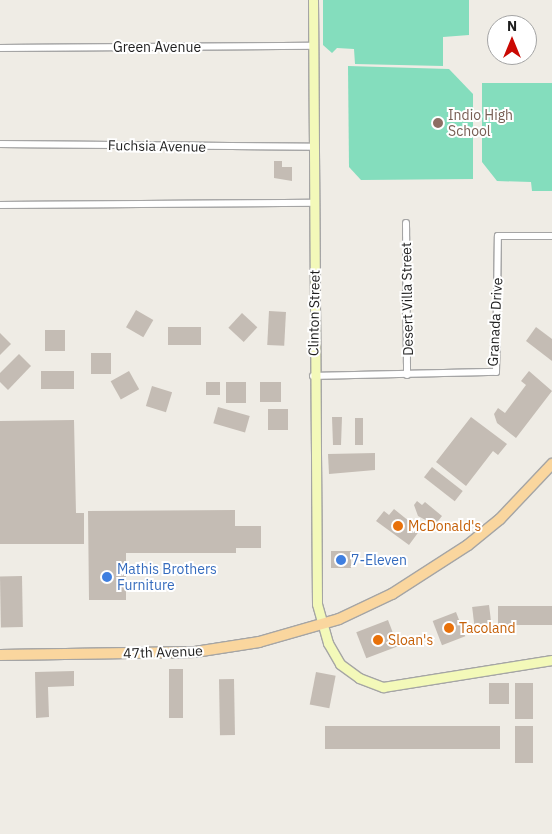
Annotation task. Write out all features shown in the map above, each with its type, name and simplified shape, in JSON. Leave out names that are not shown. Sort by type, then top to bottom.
[{"type":"main road","name":"47th Avenue","points":[[0,655],[195,652],[259,642],[322,624],[392,594],[450,558],[500,519],[552,464]]},
{"type":"street","name":"Clinton Street","points":[[313,0],[315,203],[313,376],[317,604],[322,624],[340,664],[359,678],[383,687],[552,660]]},
{"type":"street","name":"Green Avenue","points":[[0,48],[313,46]]},
{"type":"street","name":"Fuchsia Avenue","points":[[0,144],[314,148]]},
{"type":"street","points":[[0,205],[315,203]]},
{"type":"street","name":"Desert Villa Street","points":[[406,223],[407,375]]},
{"type":"street","name":"Granada Drive","points":[[313,376],[496,372],[498,236],[552,236]]},
{"type":"green space","points":[[323,0],[469,0],[469,35],[443,37],[443,66],[355,64],[354,49],[337,48],[332,53],[323,45]]},
{"type":"green space","points":[[348,66],[449,69],[473,94],[473,179],[361,180],[349,167]]},
{"type":"green space","points":[[482,83],[552,83],[552,191],[532,191],[531,182],[497,181],[482,162]]},
{"type":"building","points":[[274,161],[282,161],[282,167],[292,167],[292,181],[274,178]]},
{"type":"building","points":[[136,310],[153,320],[143,337],[126,327]]},
{"type":"building","points":[[269,311],[286,312],[284,346],[267,345]]},
{"type":"building","points":[[242,313],[257,327],[244,342],[228,328]]},
{"type":"building","points":[[168,327],[201,327],[201,345],[168,345]]},
{"type":"building","points":[[536,327],[552,339],[552,361],[526,341]]},
{"type":"building","points":[[45,330],[65,330],[65,351],[45,351]]},
{"type":"building","points":[[0,333],[11,344],[0,355]]},
{"type":"building","points":[[91,353],[111,353],[111,374],[91,374]]},
{"type":"building","points":[[19,354],[31,366],[8,390],[0,382],[0,373]]},
{"type":"building","points":[[41,371],[74,371],[74,389],[41,389]]},
{"type":"building","points":[[129,371],[139,389],[121,400],[111,381]]},
{"type":"building","points":[[529,371],[552,391],[516,438],[497,423],[494,414],[498,408],[505,413],[526,385],[521,381]]},
{"type":"building","points":[[206,382],[220,382],[220,395],[206,395]]},
{"type":"building","points":[[226,382],[246,382],[246,403],[226,403]]},
{"type":"building","points":[[260,382],[281,382],[281,402],[260,402]]},
{"type":"building","points":[[152,386],[172,392],[166,412],[146,406]]},
{"type":"building","points":[[218,407],[250,416],[245,432],[213,423]]},
{"type":"building","points":[[268,409],[288,409],[288,430],[268,430]]},
{"type":"building","points":[[332,417],[342,417],[341,445],[333,445]]},
{"type":"building","points":[[471,417],[507,444],[498,455],[493,451],[466,486],[436,462]]},
{"type":"building","points":[[355,418],[363,418],[363,445],[355,445]]},
{"type":"building","points":[[74,420],[76,513],[84,513],[84,544],[0,544],[0,421]]},
{"type":"building","points":[[375,453],[375,470],[329,474],[328,454]]},
{"type":"building","points":[[432,467],[463,491],[455,501],[424,477]]},
{"type":"building","points":[[417,501],[422,505],[425,502],[442,516],[435,525],[418,516],[414,505]]},
{"type":"building","name":"McDonald's","points":[[394,509],[420,530],[409,545],[376,521],[384,511],[389,515]]},
{"type":"building","name":"Mathis Brothers Furniture","points":[[235,510],[235,526],[261,526],[261,548],[236,548],[236,553],[126,553],[126,600],[89,600],[88,511]]},
{"type":"building","name":"7-Eleven","points":[[331,551],[351,551],[351,568],[331,568]]},
{"type":"building","points":[[0,576],[22,576],[23,627],[1,627]]},
{"type":"building","points":[[489,605],[492,631],[475,633],[472,607]]},
{"type":"building","points":[[498,606],[552,606],[552,625],[498,625]]},
{"type":"building","name":"Tacoland","points":[[456,612],[465,636],[442,645],[433,621]]},
{"type":"building","name":"Sloan's","points":[[388,620],[398,646],[366,658],[356,632]]},
{"type":"building","points":[[169,669],[183,669],[183,718],[169,718]]},
{"type":"building","points":[[74,671],[74,686],[48,687],[49,717],[36,718],[35,672]]},
{"type":"building","points":[[316,672],[336,676],[329,708],[310,704]]},
{"type":"building","points":[[219,679],[234,679],[235,735],[220,735]]},
{"type":"building","points":[[489,683],[509,683],[509,704],[489,704]]},
{"type":"building","points":[[515,683],[533,683],[533,719],[515,719]]},
{"type":"building","points":[[325,726],[500,726],[500,749],[325,749]]},
{"type":"building","points":[[515,726],[533,726],[533,763],[515,763]]},
{"type":"place","name":"Indio High School","points":[[438,123]]},
{"type":"place","name":"McDonald's","points":[[398,526]]},
{"type":"place","name":"7-Eleven","points":[[341,560]]},
{"type":"place","name":"Mathis Brothers Furniture","points":[[107,577]]},
{"type":"place","name":"Tacoland","points":[[449,628]]},
{"type":"place","name":"Sloan's","points":[[378,640]]}]
